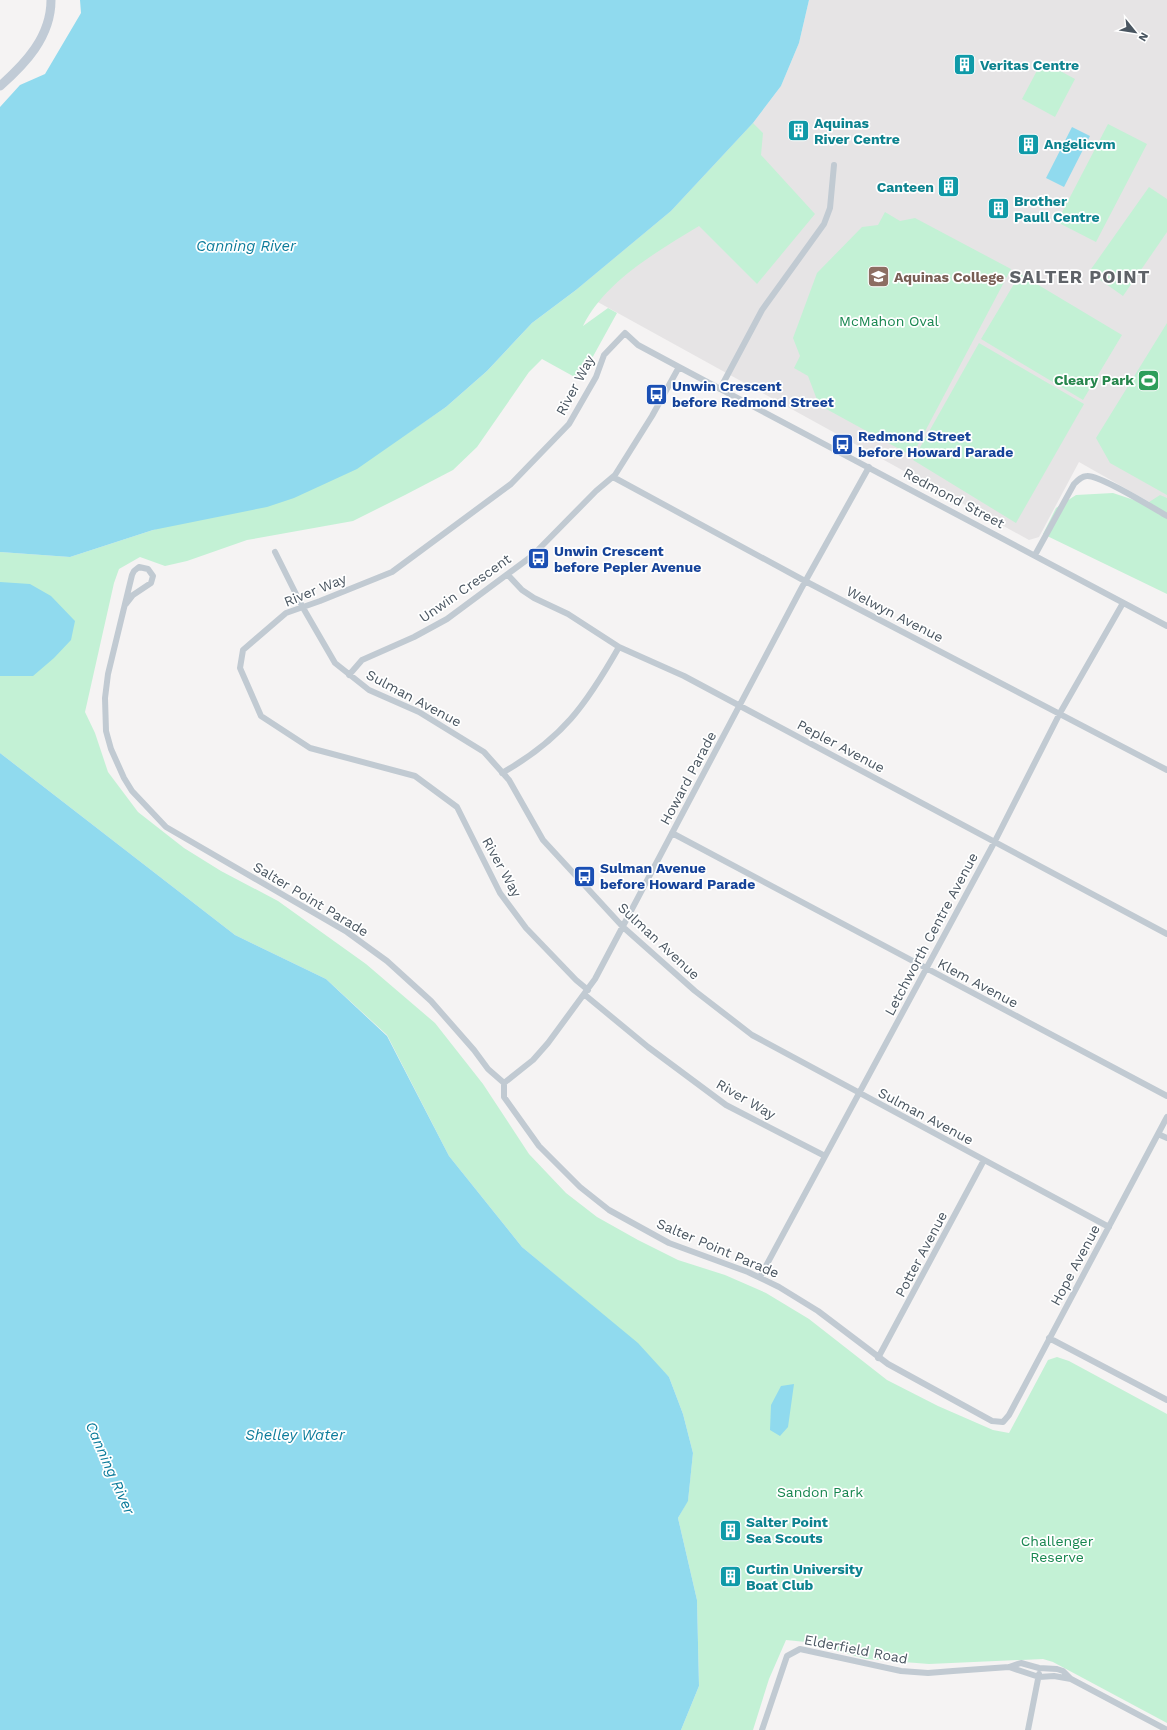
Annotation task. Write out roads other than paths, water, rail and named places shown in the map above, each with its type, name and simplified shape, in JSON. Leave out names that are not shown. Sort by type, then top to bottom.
[{"type":"street","points":[[0,86],[16,72],[35,50],[47,22],[51,0]]},
{"type":"street","points":[[720,389],[762,310],[824,224],[830,208],[834,164]]},
{"type":"street","name":"Redmond Street","points":[[625,333],[638,345],[1167,626]]},
{"type":"street","name":"River Way","points":[[625,333],[604,355],[596,377],[569,424],[511,484],[392,572],[286,613],[243,652],[240,671],[261,716],[310,748],[415,776],[454,804],[462,816],[490,876],[500,893],[526,928],[576,980],[586,993],[648,1047],[726,1105],[825,1156]]},
{"type":"street","name":"Unwin Crescent","points":[[349,676],[362,660],[442,622],[532,556],[596,491],[613,477],[652,416],[679,367]]},
{"type":"street","name":"Howard Parade","points":[[504,1083],[533,1060],[548,1043],[586,993],[623,927],[805,581],[869,467]]},
{"type":"street","points":[[1035,555],[1074,484],[1086,476],[1099,479],[1167,516]]},
{"type":"street","name":"Welwyn Avenue","points":[[613,477],[805,581],[1167,770]]},
{"type":"street","name":"Sulman Avenue","points":[[275,552],[330,658],[349,676],[376,694],[419,712],[484,752],[508,780],[542,840],[623,927],[695,990],[752,1035],[1109,1227]]},
{"type":"street","name":"Salter Point Parade","points":[[126,604],[133,595],[151,584],[153,576],[148,569],[140,566],[134,571],[108,674],[105,698],[106,732],[111,749],[124,778],[132,791],[166,827],[341,928],[387,961],[431,1001],[474,1050],[488,1069],[504,1083],[504,1097],[527,1131],[558,1166],[595,1200],[627,1221],[669,1243],[760,1277],[818,1311],[878,1358],[992,1420],[1003,1422]]},
{"type":"street","name":"Pepler Avenue","points":[[508,574],[527,594],[568,614],[619,646],[684,676],[1167,934]]},
{"type":"street","name":"Letchworth Centre Avenue","points":[[760,1277],[995,841],[1060,713],[1123,603]]},
{"type":"street","points":[[502,773],[524,761],[559,733],[596,688],[619,646]]},
{"type":"street","name":"Klem Avenue","points":[[672,833],[1167,1096]]},
{"type":"street","name":"Hope Avenue","points":[[1003,1422],[1009,1415],[1167,1117]]},
{"type":"street","points":[[1158,1134],[1167,1138]]},
{"type":"street","name":"Potter Avenue","points":[[878,1358],[884,1350],[984,1160]]},
{"type":"street","points":[[1049,1338],[1167,1400]]},
{"type":"street","name":"Elderfield Road","points":[[762,1730],[786,1658],[795,1650],[805,1649],[901,1671],[928,1673],[1008,1667],[1021,1663],[1039,1668],[1050,1668],[1063,1671],[1071,1679],[1167,1730]]},
{"type":"street","name":"Elderfield Road","points":[[1008,1667],[1039,1677],[1054,1676],[1071,1679]]},
{"type":"street","points":[[1028,1730],[1039,1677],[1039,1668]]},
{"type":"water","name":"Canning River","points":[[80,0],[809,0],[799,43],[781,86],[753,123],[671,211],[576,290],[532,323],[487,371],[446,407],[357,469],[294,498],[267,507],[153,530],[70,557],[0,552],[0,107],[20,85],[45,74],[81,13]]},
{"type":"water","points":[[1072,127],[1090,136],[1064,187],[1046,178]]},
{"type":"water","points":[[0,582],[30,584],[51,596],[75,621],[71,640],[54,658],[33,676],[0,676]]},
{"type":"water","name":"Shelley Water","points":[[0,753],[235,935],[326,979],[387,1036],[449,1156],[522,1247],[638,1343],[669,1377],[683,1414],[693,1453],[688,1501],[678,1518],[697,1600],[699,1686],[681,1730],[0,1730]]},
{"type":"water","points":[[794,1384],[788,1427],[780,1436],[770,1430],[771,1405],[781,1386]]},
{"type":"place","name":"Veritas Centre","points":[[965,65]]},
{"type":"place","name":"Aquinas River Centre","points":[[799,131]]},
{"type":"place","name":"Angelicvm","points":[[1028,144]]},
{"type":"place","name":"Canteen","points":[[949,187]]},
{"type":"place","name":"Brother Paull Centre","points":[[998,209]]},
{"type":"place","name":"Aquinas College","points":[[879,277]]},
{"type":"place","name":"Cleary Park","points":[[1149,380]]},
{"type":"place","name":"Unwin Crescent before Redmond Street","points":[[657,394]]},
{"type":"place","name":"Redmond Street before Howard Parade","points":[[842,444]]},
{"type":"place","name":"Unwin Crescent before Pepler Avenue","points":[[538,559]]},
{"type":"place","name":"Sulman Avenue before Howard Parade","points":[[585,876]]},
{"type":"place","name":"Salter Point Sea Scouts","points":[[730,1530]]},
{"type":"place","name":"Curtin University Boat Club","points":[[730,1577]]},
{"type":"district","name":"SALTER POINT","points":[[1080,276]]},
{"type":"park label","name":"McMahon Oval","points":[[889,321]]},
{"type":"park label","name":"Sandon Park","points":[[820,1492]]},
{"type":"park label","name":"Challenger Reserve","points":[[1057,1550]]}]
